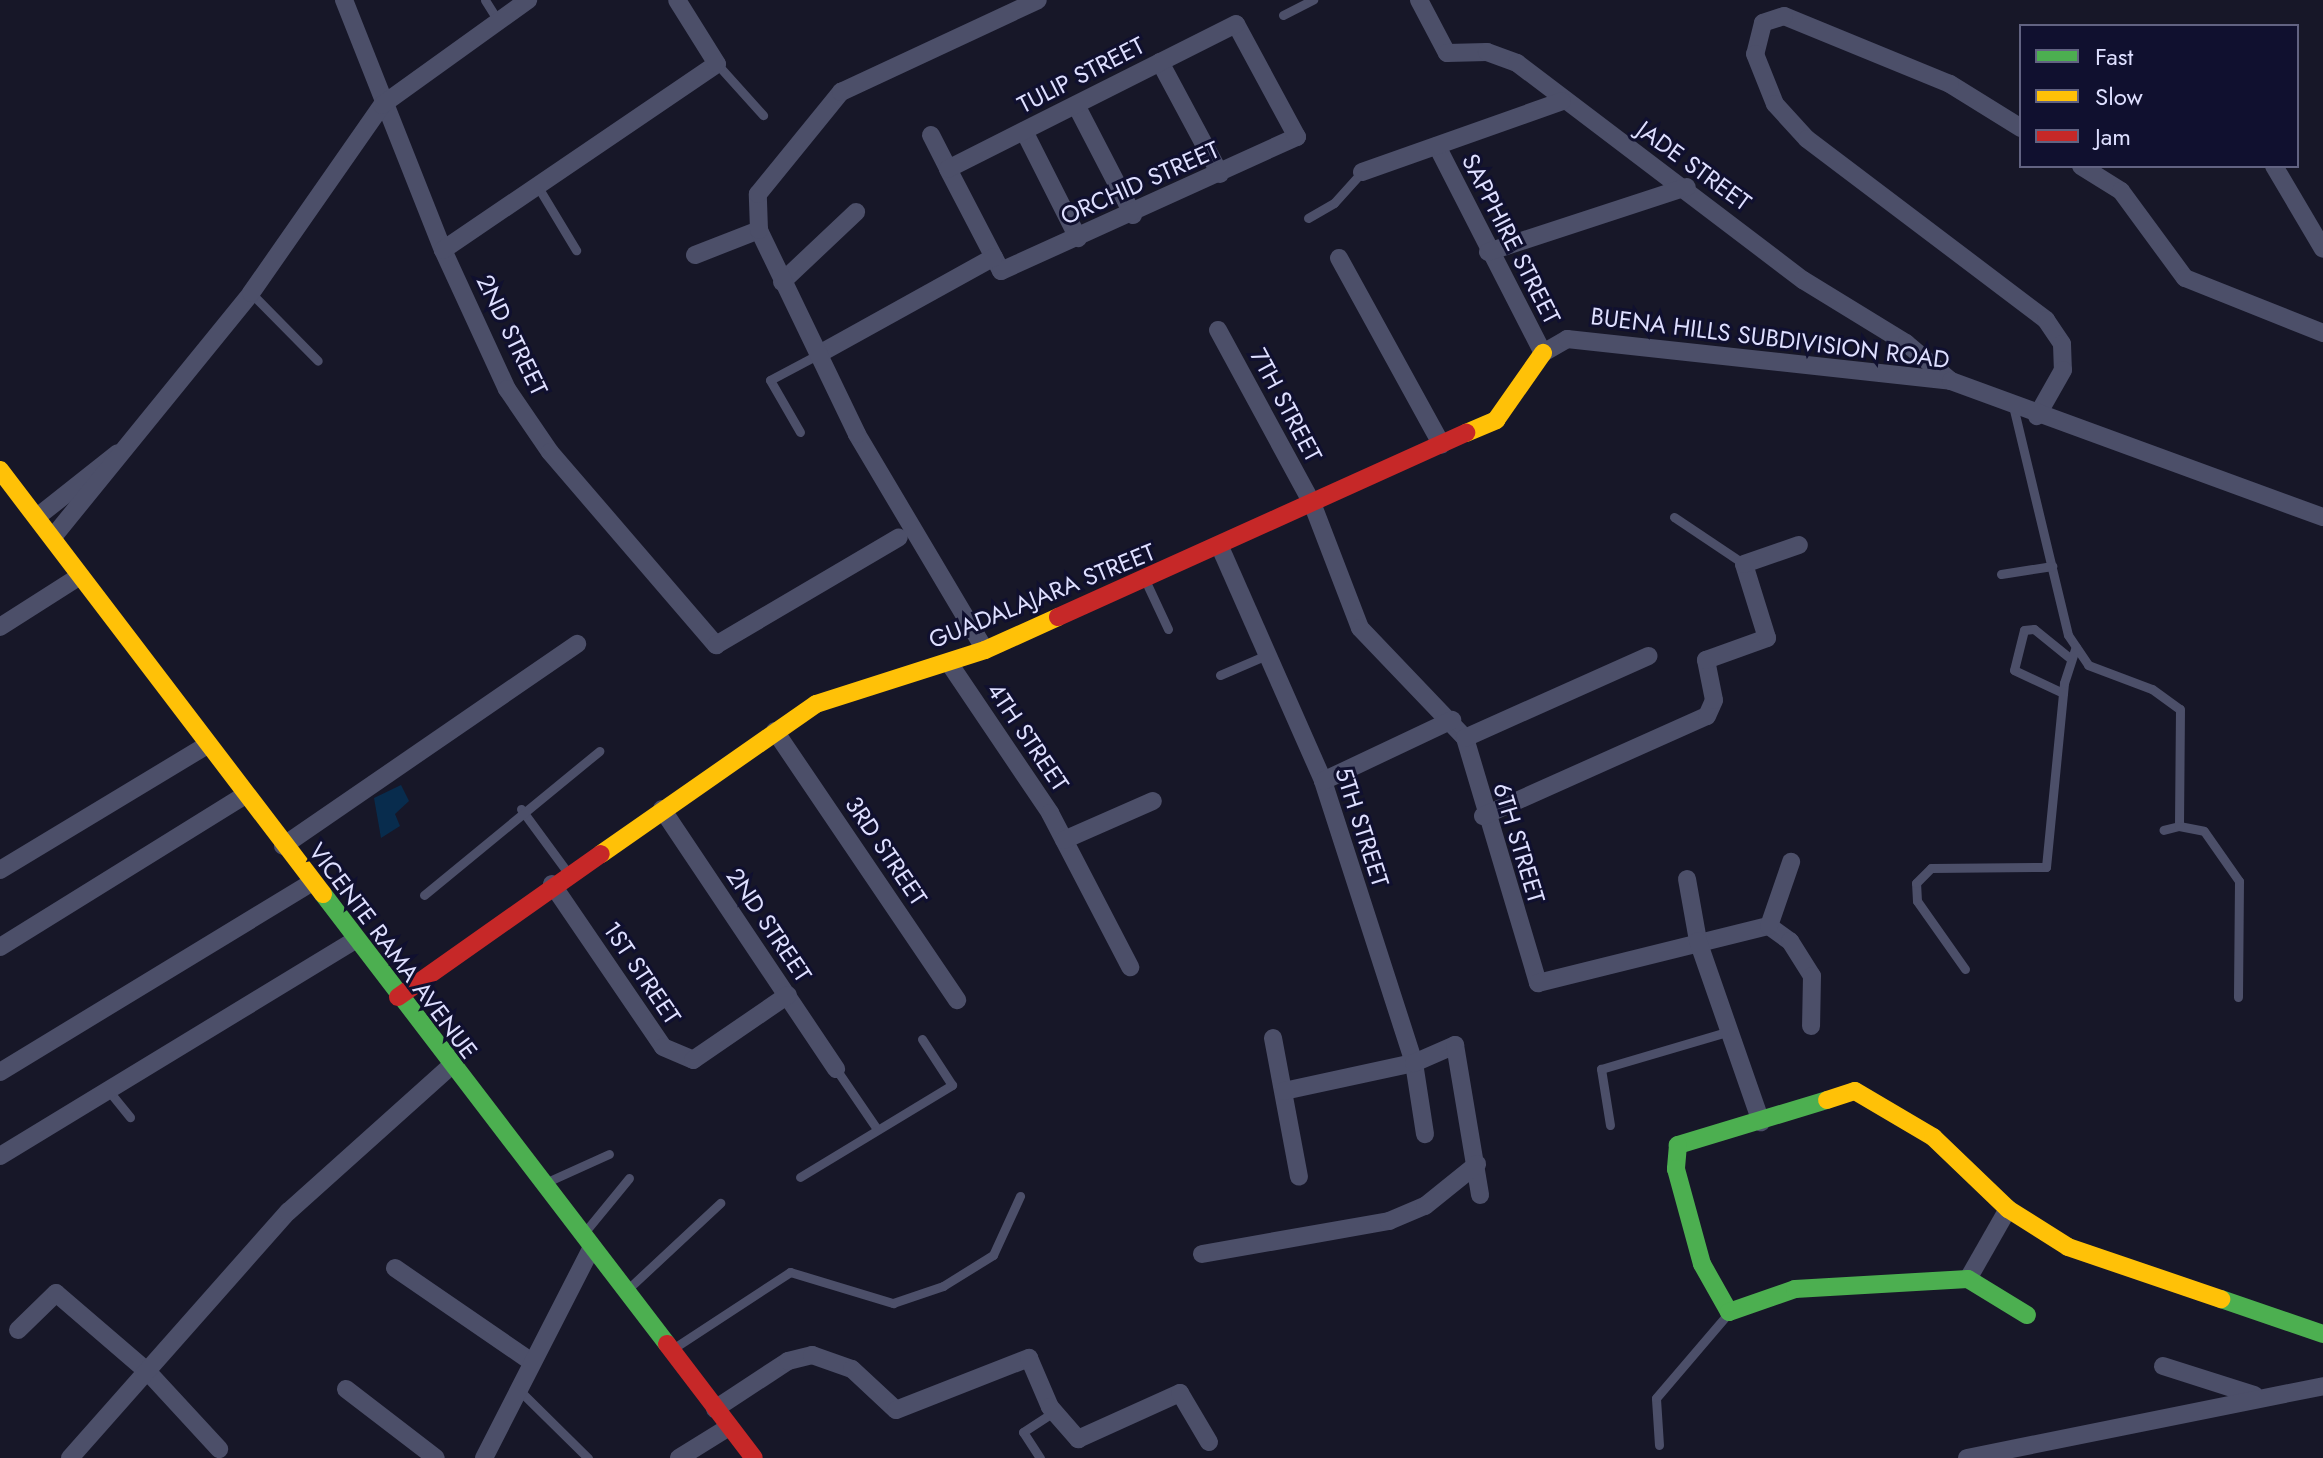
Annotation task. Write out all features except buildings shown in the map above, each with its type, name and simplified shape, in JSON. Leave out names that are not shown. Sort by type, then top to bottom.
[{"type":"street","name":"2ND STREET","points":[[344,0],[382,105],[443,250],[507,389],[550,452],[716,645],[899,537]]},
{"type":"street","points":[[53,537],[118,453],[251,293],[382,105],[528,0]]},
{"type":"street","points":[[443,250],[717,64],[677,0]]},
{"type":"street","points":[[985,650],[857,434],[759,230],[758,194],[841,92],[1038,0]]},
{"type":"street","name":"JADE STREET","points":[[1419,0],[1447,53],[1487,52],[1517,63],[1562,101],[1687,187],[1803,280],[1906,343],[1951,381]]},
{"type":"street","points":[[2019,127],[1950,84],[1784,16],[1763,23],[1755,54],[1775,104],[1807,139],[2046,320],[2062,344],[2063,370],[2037,416]]},
{"type":"street","name":"TULIP STREET","points":[[948,169],[1236,24],[1297,137]]},
{"type":"street","points":[[1160,62],[1220,174]]},
{"type":"street","points":[[1362,172],[1562,101]]},
{"type":"street","points":[[1076,105],[1133,215]]},
{"type":"street","points":[[1024,131],[1078,238]]},
{"type":"street","points":[[931,135],[997,264]]},
{"type":"street","name":"ORCHID STREET","points":[[819,354],[997,264],[1078,238],[1133,215],[1297,137]]},
{"type":"street","name":"SAPPHIRE STREET","points":[[1437,146],[1488,252],[1543,353]]},
{"type":"street","points":[[2084,168],[2121,191],[2185,278],[2323,333]]},
{"type":"street","points":[[2275,168],[2323,249]]},
{"type":"street","points":[[1488,252],[1687,187]]},
{"type":"street","points":[[782,282],[856,212]]},
{"type":"street","points":[[695,255],[759,230]]},
{"type":"street","points":[[1339,258],[1442,445]]},
{"type":"street","name":"7TH STREET","points":[[1218,330],[1312,503]]},
{"type":"street","name":"BUENA HILLS SUBDIVISION ROAD","points":[[1543,353],[1567,339],[1951,381],[2014,410],[2323,517]]},
{"type":"street","name":"GUADALAJARA STREET","points":[[398,997],[552,884],[775,731],[851,688],[949,663],[985,650],[1146,582],[1442,445],[1507,412],[1543,353]]},
{"type":"street","points":[[37,517],[118,453]]},
{"type":"street","name":"VICENTE RAMA AVENUE","points":[[0,470],[354,941],[754,1458]]},
{"type":"street","name":"6TH STREET","points":[[1312,503],[1360,628],[1452,720],[1465,738],[1483,816],[1538,983],[1698,941],[1769,926]]},
{"type":"street","points":[[1483,816],[1707,716],[1714,700],[1706,660],[1767,638],[1744,564],[1799,545]]},
{"type":"street","name":"5TH STREET","points":[[1220,547],[1323,781],[1414,1063],[1425,1134]]},
{"type":"street","points":[[0,627],[80,576]]},
{"type":"street","points":[[283,846],[577,644]]},
{"type":"street","points":[[1465,738],[1648,656]]},
{"type":"street","name":"4TH STREET","points":[[949,663],[1064,840],[1130,967]]},
{"type":"street","points":[[1323,781],[1452,720]]},
{"type":"street","name":"3RD STREET","points":[[775,731],[957,1000]]},
{"type":"street","points":[[0,870],[207,745]]},
{"type":"street","points":[[0,947],[245,795]]},
{"type":"street","points":[[1064,840],[1153,801]]},
{"type":"street","name":"2ND STREET","points":[[662,809],[836,1069]]},
{"type":"street","points":[[1791,862],[1769,926],[1790,941],[1812,976],[1811,1026]]},
{"type":"street","points":[[1687,879],[1698,941],[1761,1122]]},
{"type":"street","points":[[0,1072],[311,883]]},
{"type":"street","name":"1ST STREET","points":[[552,884],[663,1047],[693,1060],[788,995]]},
{"type":"street","points":[[0,1156],[354,941]]},
{"type":"street","points":[[1273,1038],[1299,1177]]},
{"type":"street","points":[[1284,1091],[1414,1063],[1455,1045],[1480,1195]]},
{"type":"street","points":[[70,1458],[288,1212],[451,1066]]},
{"type":"street","points":[[2027,1315],[1968,1279],[1795,1289],[1729,1312],[1706,1274],[1676,1158],[1685,1137],[1761,1122],[1855,1091],[1933,1137],[2008,1209],[2068,1247],[2323,1334]]},
{"type":"street","points":[[1202,1254],[1389,1221],[1425,1206],[1477,1164]]},
{"type":"street","points":[[1968,1279],[2008,1209]]},
{"type":"street","points":[[484,1458],[519,1390],[586,1242]]},
{"type":"street","points":[[395,1268],[532,1362]]},
{"type":"street","points":[[18,1330],[56,1293],[148,1372],[219,1449]]},
{"type":"street","points":[[715,1409],[788,1361],[812,1355],[852,1369],[896,1410],[1029,1358],[1054,1412],[1085,1439],[1180,1393],[1209,1442]]},
{"type":"street","points":[[2163,1366],[2256,1396]]},
{"type":"street","points":[[1967,1458],[2256,1396],[2323,1386]]},
{"type":"street","points":[[346,1389],[436,1458]]},
{"type":"street","points":[[679,1458],[729,1427]]},
{"type":"lane","points":[[485,0],[498,21]]},
{"type":"lane","points":[[1283,15],[1313,0]]},
{"type":"lane","points":[[717,64],[763,115]]},
{"type":"lane","points":[[1308,218],[1334,203],[1362,172]]},
{"type":"lane","points":[[538,187],[576,250]]},
{"type":"lane","points":[[251,293],[318,361]]},
{"type":"lane","points":[[800,432],[770,380],[819,354]]},
{"type":"lane","points":[[2014,410],[2052,566],[2076,647],[2106,676],[2152,689],[2180,709],[2179,826]]},
{"type":"lane","points":[[1674,517],[1744,564]]},
{"type":"lane","points":[[2001,574],[2052,566]]},
{"type":"lane","points":[[1146,582],[1168,629]]},
{"type":"lane","points":[[2063,693],[2014,670],[2024,630],[2034,629],[2070,658]]},
{"type":"lane","points":[[1965,969],[1917,901],[1916,883],[1931,868],[2046,867],[2063,693],[2070,658],[2076,647]]},
{"type":"lane","points":[[1220,675],[1269,654]]},
{"type":"lane","points":[[424,895],[521,809],[599,751]]},
{"type":"lane","points":[[521,809],[568,873]]},
{"type":"lane","points":[[2163,830],[2179,826],[2204,831],[2239,881],[2238,997]]},
{"type":"lane","points":[[1610,1125],[1601,1069],[1730,1031]]},
{"type":"lane","points":[[800,1177],[952,1085],[922,1039]]},
{"type":"lane","points":[[836,1069],[877,1129]]},
{"type":"lane","points":[[108,1090],[130,1117]]},
{"type":"lane","points":[[541,1186],[609,1154]]},
{"type":"lane","points":[[586,1242],[629,1178]]},
{"type":"lane","points":[[671,1351],[790,1272],[893,1303],[943,1286],[993,1255],[1020,1196]]},
{"type":"lane","points":[[625,1292],[720,1203]]},
{"type":"lane","points":[[1659,1445],[1656,1398],[1729,1312]]},
{"type":"lane","points":[[519,1390],[588,1458]]},
{"type":"lane","points":[[1040,1458],[1023,1432],[1054,1412]]},
{"type":"water","points":[[401,785],[409,801],[395,814],[400,826],[381,838],[374,798]]},
{"type":"traffic: fast","points":[[323,894],[667,1344]]},
{"type":"traffic: fast","points":[[1827,1100],[1678,1145],[1676,1169],[1702,1264],[1729,1312],[1795,1289],[1968,1279],[2027,1315]]},
{"type":"traffic: fast","points":[[2221,1299],[2323,1334]]},
{"type":"traffic: slow","points":[[1466,433],[1496,420],[1543,353]]},
{"type":"traffic: slow","points":[[0,470],[323,894]]},
{"type":"traffic: slow","points":[[601,854],[816,704],[985,650],[1058,617]]},
{"type":"traffic: slow","points":[[1827,1100],[1855,1091],[1933,1137],[2008,1209],[2068,1247],[2221,1299]]},
{"type":"traffic: jam","points":[[1058,617],[1466,433]]},
{"type":"traffic: jam","points":[[398,997],[601,854]]},
{"type":"traffic: jam","points":[[667,1344],[754,1458]]}]
